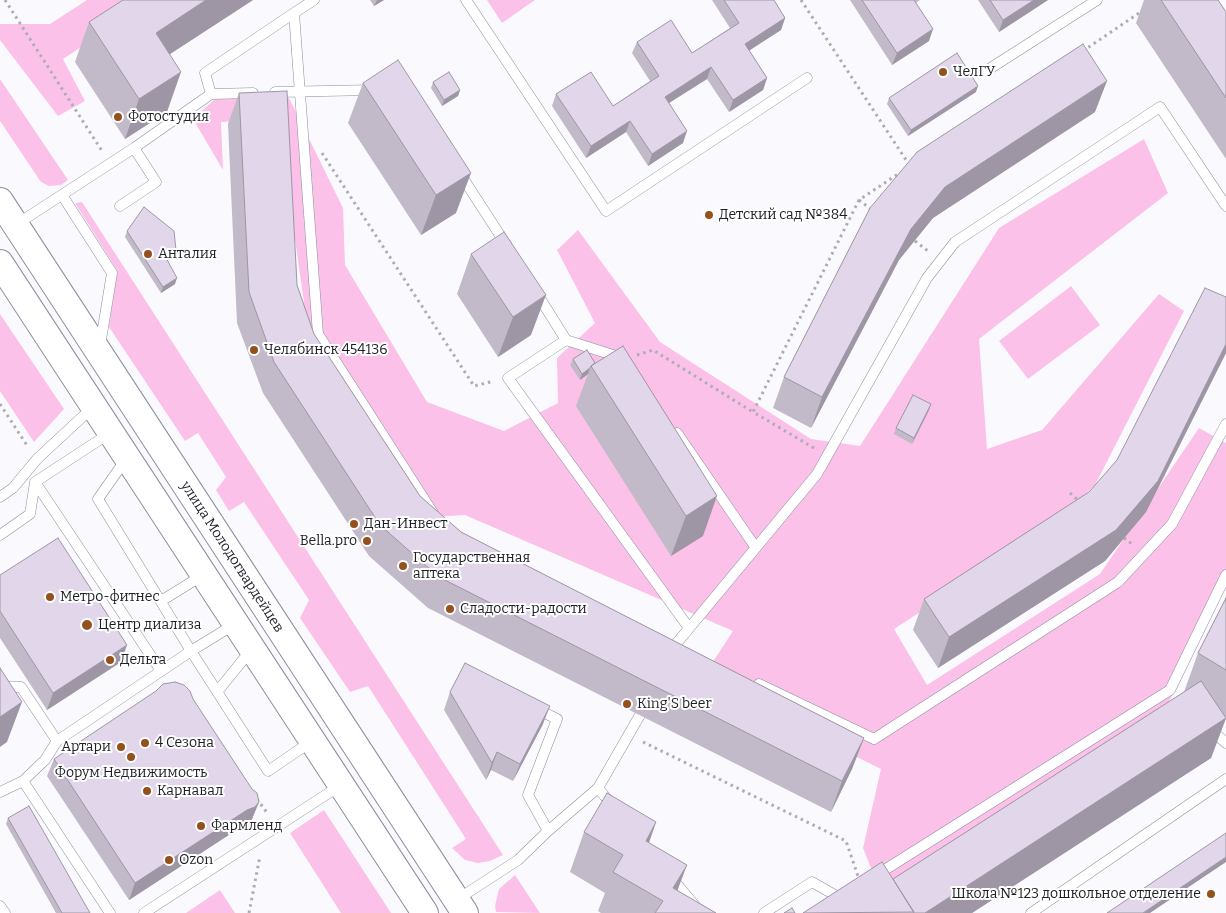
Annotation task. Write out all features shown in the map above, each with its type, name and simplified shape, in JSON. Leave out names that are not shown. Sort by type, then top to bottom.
[{"type":"main road","name":"улица Молодогвардейцев","points":[[0,201],[461,906]]},
{"type":"main road","points":[[0,263],[425,913]]},
{"type":"lane","points":[[211,94],[205,73],[314,0]]},
{"type":"lane","points":[[466,0],[606,211],[807,78]]},
{"type":"lane","points":[[986,71],[1097,0]]},
{"type":"lane","points":[[294,13],[318,334],[436,518]]},
{"type":"lane","points":[[15,225],[134,148],[211,94],[388,90]]},
{"type":"lane","points":[[666,665],[676,644],[817,474],[927,278],[955,242],[1160,107],[1226,206]]},
{"type":"lane","points":[[120,206],[156,182],[134,148]]},
{"type":"lane","points":[[455,165],[513,256]]},
{"type":"lane","points":[[62,195],[112,273],[99,355]]},
{"type":"lane","points":[[529,281],[566,340],[630,363]]},
{"type":"lane","points":[[566,340],[508,378],[690,628]]},
{"type":"lane","points":[[0,496],[13,488],[36,459],[93,406]]},
{"type":"lane","points":[[748,679],[874,740],[1118,582],[1172,524],[1226,424]]},
{"type":"lane","points":[[672,425],[756,548]]},
{"type":"lane","points":[[0,535],[30,514],[35,482],[110,433]]},
{"type":"lane","points":[[127,458],[98,499],[217,692],[268,770],[312,741]]},
{"type":"lane","points":[[35,482],[160,671]]},
{"type":"lane","points":[[161,601],[203,575]]},
{"type":"lane","points":[[764,913],[812,882],[840,898],[1173,694],[1226,576]]},
{"type":"lane","points":[[0,792],[23,781],[45,760],[56,741],[235,623]]},
{"type":"lane","points":[[217,692],[252,649]]},
{"type":"lane","points":[[0,673],[4,687],[20,687],[56,741]]},
{"type":"lane","points":[[523,702],[557,719],[528,795],[548,831]]},
{"type":"lane","points":[[461,906],[518,860],[598,788],[640,715]]},
{"type":"lane","points":[[1205,723],[1226,743]]},
{"type":"lane","points":[[1031,913],[1226,780]]},
{"type":"lane","points":[[23,781],[110,913]]},
{"type":"lane","points":[[146,912],[340,785]]},
{"type":"lane","points":[[598,788],[622,818]]},
{"type":"lane","points":[[664,869],[700,913]]},
{"type":"lane","points":[[0,906],[5,913]]},
{"type":"path","points":[[5,0],[110,164]]},
{"type":"path","points":[[753,412],[859,200],[910,166],[802,0]]},
{"type":"path","points":[[1076,55],[1142,11]]},
{"type":"path","points":[[302,123],[474,386],[508,378]]},
{"type":"path","points":[[859,200],[879,215]]},
{"type":"path","points":[[630,363],[652,350],[827,456]]},
{"type":"path","points":[[0,404],[36,459]]},
{"type":"path","points":[[1070,493],[1083,504]]},
{"type":"path","points":[[629,735],[846,840],[865,882]]},
{"type":"path","points":[[249,913],[265,834]]},
{"type":"shaded area","points":[[87,0],[153,0],[63,59],[85,101],[58,116],[0,40],[0,24],[50,24]]},
{"type":"shaded area","points":[[487,0],[535,0],[502,23]]},
{"type":"shaded area","points":[[0,79],[68,180],[61,185],[49,186],[41,182],[0,121]]},
{"type":"shaded area","points":[[289,98],[343,208],[345,265],[427,402],[504,431],[558,403],[557,358],[595,323],[557,250],[578,230],[660,342],[811,439],[860,446],[999,228],[1144,139],[1168,193],[979,339],[987,449],[1042,430],[1159,294],[1184,311],[1095,485],[1051,527],[894,629],[927,685],[1100,574],[1199,428],[1226,443],[1226,585],[1158,724],[885,904],[863,848],[881,769],[701,680],[733,631],[465,515],[417,518],[311,352],[278,119],[221,122],[223,170],[193,119],[215,99]]},
{"type":"shaded area","points":[[82,202],[503,855],[490,861],[478,863],[465,860],[452,848],[466,839],[368,686],[350,692],[300,618],[309,600],[244,502],[229,511],[216,490],[226,477],[198,433],[185,441],[109,327],[117,270],[75,203]]},
{"type":"shaded area","points":[[1071,286],[1100,325],[1028,379],[999,341]]},
{"type":"shaded area","points":[[0,314],[64,409],[34,442],[0,391]]},
{"type":"shaded area","points":[[324,810],[391,913],[341,913],[290,833]]},
{"type":"shaded area","points":[[515,875],[540,913],[496,912],[495,906],[499,889]]},
{"type":"shaded area","points":[[220,890],[235,913],[186,913]]},
{"type":"building","points":[[123,0],[206,0],[156,33],[181,72],[139,99],[89,22]]},
{"type":"building","points":[[724,0],[774,0],[785,18],[745,44],[767,78],[733,100],[711,67],[665,97],[687,131],[652,154],[630,121],[591,146],[556,94],[591,72],[613,106],[659,76],[637,42],[671,20],[692,53],[739,23]]},
{"type":"building","points":[[862,0],[914,0],[933,29],[897,53]]},
{"type":"building","points":[[990,0],[1034,0],[1003,20]]},
{"type":"building","points":[[1161,0],[1218,0],[1226,12],[1226,98]]},
{"type":"building","points":[[1083,44],[1107,81],[945,187],[911,229],[822,397],[784,377],[870,208],[917,152]]},
{"type":"building","points":[[957,53],[978,86],[911,130],[889,98]]},
{"type":"building","points":[[398,60],[471,173],[436,195],[363,83]]},
{"type":"building","points":[[449,72],[460,90],[444,100],[433,82]]},
{"type":"building","points":[[287,91],[297,285],[314,334],[420,496],[461,532],[864,738],[842,781],[439,577],[380,525],[274,362],[249,292],[239,93]]},
{"type":"building","points":[[144,207],[174,231],[176,250],[165,256],[177,278],[163,287],[127,231]]},
{"type":"building","points":[[504,232],[546,295],[513,317],[471,254]]},
{"type":"building","points":[[1205,288],[1226,297],[1226,344],[1158,481],[1116,530],[949,637],[924,599],[1089,492],[1117,460]]},
{"type":"building","points":[[623,346],[717,496],[686,516],[591,366]]},
{"type":"building","points":[[587,350],[595,363],[582,374],[573,359]]},
{"type":"building","points":[[913,395],[931,404],[914,438],[896,428]]},
{"type":"building","points":[[58,538],[127,645],[53,693],[0,611],[0,575]]},
{"type":"building","points":[[1226,598],[1226,670],[1198,653]]},
{"type":"building","points":[[465,663],[550,706],[520,764],[497,752],[492,763],[450,692]]},
{"type":"building","points":[[0,668],[22,702],[0,717]]},
{"type":"building","points":[[1201,681],[1226,718],[925,913],[914,913],[893,879]]},
{"type":"building","name":"Карнавал","points":[[175,682],[184,685],[190,691],[193,699],[252,789],[257,793],[259,802],[255,807],[247,810],[135,883],[54,759],[156,691],[163,684]]},
{"type":"building","points":[[607,793],[656,822],[646,841],[687,865],[673,888],[716,913],[655,913],[663,901],[613,872],[623,855],[584,832]]},
{"type":"building","points":[[29,806],[90,913],[62,913],[8,818]]},
{"type":"building","points":[[1226,833],[1226,857],[1143,913],[1107,913]]},
{"type":"building","points":[[882,862],[914,912],[803,913]]},
{"type":"building","points":[[792,908],[795,913],[784,913]]},
{"type":"place","name":"ЧелГУ","points":[[943,72]]},
{"type":"place","name":"Фотостудия","points":[[118,117]]},
{"type":"place","name":"Детский сад №384","points":[[709,215]]},
{"type":"place","name":"Анталия","points":[[148,254]]},
{"type":"place","name":"Челябинск 454136","points":[[254,350]]},
{"type":"place","name":"Дан-Инвест","points":[[354,524]]},
{"type":"place","name":"Bella.pro","points":[[367,541]]},
{"type":"place","name":"Государственная аптека","points":[[403,566]]},
{"type":"place","name":"Метро-фитнес","points":[[50,597]]},
{"type":"place","name":"Сладости-радости","points":[[450,609]]},
{"type":"place","name":"Центр диализа","points":[[87,625]]},
{"type":"place","name":"Дельта","points":[[110,660]]},
{"type":"place","name":"King'S beer","points":[[627,704]]},
{"type":"place","name":"4 Сезона","points":[[145,743]]},
{"type":"place","name":"Артари","points":[[121,747]]},
{"type":"place","name":"Форум Недвижимость","points":[[131,757]]},
{"type":"place","name":"Карнавал","points":[[147,791]]},
{"type":"place","name":"Фармленд","points":[[201,826]]},
{"type":"place","name":"Ozon","points":[[169,860]]},
{"type":"place","name":"Школа №123 дошкольное отделение","points":[[1211,894]]}]
